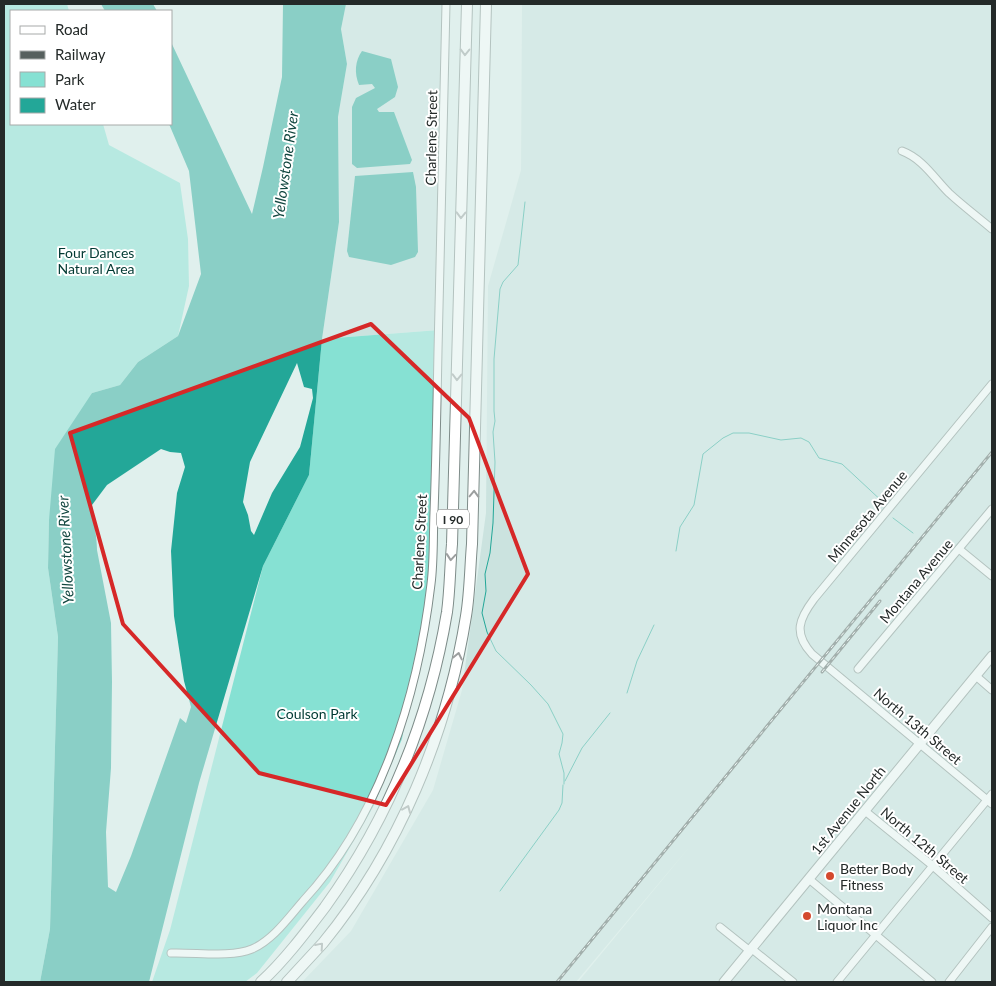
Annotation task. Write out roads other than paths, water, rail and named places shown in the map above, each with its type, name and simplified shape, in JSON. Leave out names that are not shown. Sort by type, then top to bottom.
[{"type":"highway","name":"I 90","points":[[261,982],[308,930],[349,874],[383,814],[411,751],[432,686],[447,611],[452,544],[467,4]]},
{"type":"highway","name":"I 90","points":[[287,982],[323,942],[364,886],[401,823],[428,759],[451,691],[455,672],[466,614],[472,544],[486,4]]},
{"type":"main road","name":"1st Avenue North","points":[[724,982],[992,656]]},
{"type":"street","name":"Charlene Street","points":[[171,953],[244,951],[253,948],[271,935],[316,887],[350,838],[388,761],[404,718],[416,674],[431,581],[446,4]]},
{"type":"street","points":[[902,151],[928,169],[949,193],[992,229]]},
{"type":"street","name":"Minnesota Avenue","points":[[829,668],[812,654],[801,639],[801,622],[806,609],[992,384]]},
{"type":"street","name":"Montana Avenue","points":[[858,669],[992,509]]},
{"type":"street","points":[[959,549],[992,576]]},
{"type":"street","name":"North 13th Street","points":[[829,668],[920,744],[991,799]]},
{"type":"street","points":[[976,676],[992,690]]},
{"type":"street","points":[[837,982],[991,799]]},
{"type":"street","name":"North 12th Street","points":[[865,811],[933,866],[992,918]]},
{"type":"street","points":[[809,879],[932,982]]},
{"type":"street","points":[[720,927],[793,982]]},
{"type":"street","points":[[949,982],[992,927]]},
{"type":"water","points":[[101,4],[153,4],[156,10],[104,10]]},
{"type":"water","name":"Yellowstone River","points":[[283,4],[346,4],[341,29],[347,64],[338,117],[339,222],[322,339],[309,475],[263,566],[199,783],[149,982],[40,982],[50,929],[58,637],[48,568],[49,520],[55,449],[92,393],[120,385],[138,362],[178,336],[201,274],[189,171],[169,125],[172,125],[172,44],[252,214],[282,77]],"holes":[[[297,363],[304,387],[312,389],[313,398],[300,447],[272,493],[254,535],[251,531],[243,502],[250,462]],[[161,449],[181,453],[185,467],[177,493],[171,551],[174,616],[184,681],[191,707],[186,723],[180,718],[131,856],[116,892],[108,887],[106,832],[111,768],[111,623],[97,550],[92,505],[107,485]]]},
{"type":"water","points":[[362,51],[391,59],[398,87],[395,97],[377,109],[379,112],[394,112],[412,160],[410,164],[357,168],[352,164],[352,107],[356,98],[375,88],[372,84],[359,85],[357,81],[357,63]]},
{"type":"water","points":[[413,172],[416,187],[418,252],[415,257],[391,265],[349,257],[347,251],[355,176]]},
{"type":"waterway","points":[[525,202],[518,265],[503,282],[500,289],[494,359],[495,421],[493,432],[495,462],[493,523],[490,553],[485,574],[486,591],[482,613],[487,632],[496,651],[548,704],[563,734],[559,754],[564,773],[564,784]]},
{"type":"waterway","points":[[676,551],[680,527],[694,505],[703,454],[723,438],[733,433],[749,433],[781,440],[801,438],[809,442],[819,458],[842,464],[885,504]]},
{"type":"waterway","points":[[893,518],[913,533]]},
{"type":"waterway","points":[[627,693],[637,661],[654,625]]},
{"type":"waterway","points":[[565,781],[582,748],[610,713]]},
{"type":"waterway","points":[[500,891],[559,810],[562,803],[563,785]]},
{"type":"railway","points":[[557,982],[992,452]]},
{"type":"railway","points":[[822,672],[880,601]]},
{"type":"place","name":"Better Body Fitness","points":[[830,876]]},
{"type":"place","name":"Montana Liquor Inc","points":[[807,916]]},
{"type":"park label","name":"Four Dances Natural Area","points":[[96,260]]},
{"type":"park label","name":"Coulson Park","points":[[317,713]]}]
